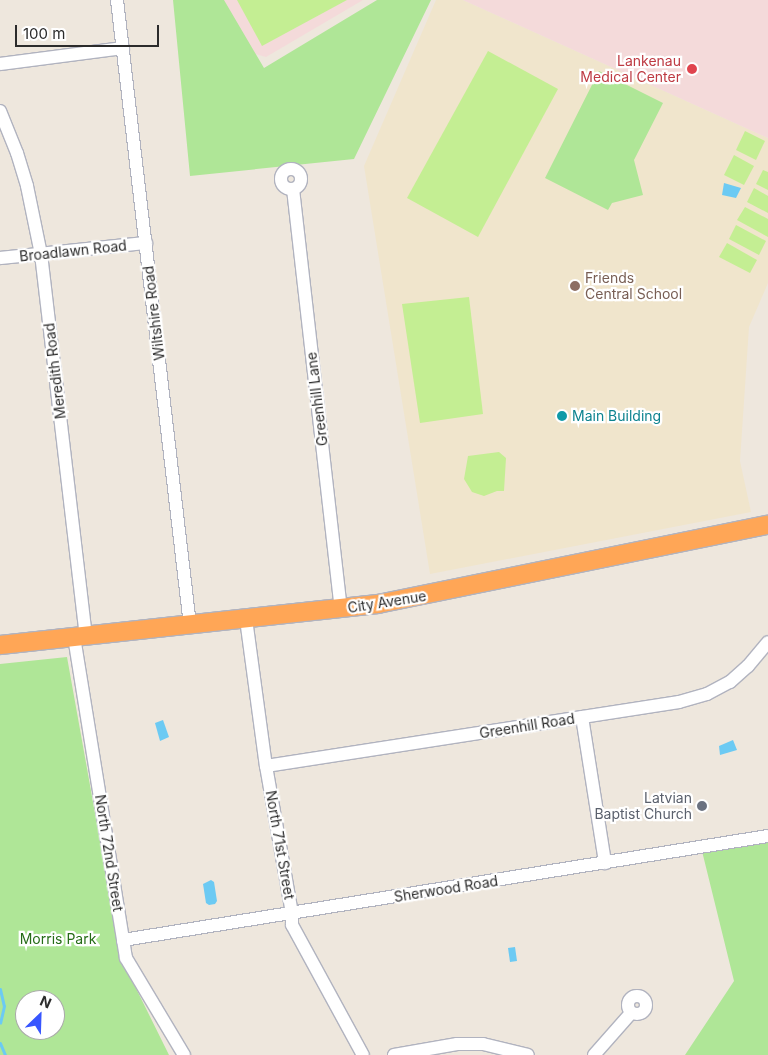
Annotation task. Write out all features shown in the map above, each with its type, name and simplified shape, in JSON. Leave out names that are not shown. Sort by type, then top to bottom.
[{"type":"highway","name":"City Avenue","points":[[0,645],[342,609],[416,598],[768,525]]},
{"type":"street","name":"Wiltshire Road","points":[[117,0],[190,625]]},
{"type":"street","points":[[0,64],[123,48]]},
{"type":"street","name":"Meredith Road","points":[[0,111],[17,153],[27,186],[41,254],[80,637]]},
{"type":"street","name":"Greenhill Lane","points":[[293,189],[342,609]]},
{"type":"street","name":"Broadlawn Road","points":[[0,258],[146,243]]},
{"type":"street","name":"North 71st Street","points":[[246,619],[266,766],[292,913],[292,925],[363,1055]]},
{"type":"street","name":"North 72nd Street","points":[[80,637],[126,958],[184,1055]]},
{"type":"street","name":"Greenhill Road","points":[[266,766],[679,702],[707,694],[730,682],[748,666],[768,642]]},
{"type":"street","points":[[582,717],[605,863]]},
{"type":"street","name":"Sherwood Road","points":[[123,940],[768,836]]},
{"type":"street","points":[[594,1055],[631,1013]]},
{"type":"street","points":[[394,1055],[457,1044],[483,1044],[528,1055]]},
{"type":"shaded area","points":[[202,0],[363,0],[266,57],[204,39]]},
{"type":"shaded area","name":"Friends Central School","points":[[436,0],[463,0],[768,138],[768,283],[749,327],[740,461],[751,512],[430,574],[364,166]]},
{"type":"shaded area","name":"Lankenau Medical Center","points":[[463,0],[768,0],[768,138]]},
{"type":"green space","points":[[173,0],[224,0],[264,68],[377,0],[431,0],[354,159],[190,176]]},
{"type":"green space","points":[[237,0],[347,0],[262,46]]},
{"type":"green space","points":[[488,51],[558,89],[478,237],[407,198]]},
{"type":"green space","points":[[599,71],[663,103],[634,160],[643,195],[612,203],[608,210],[545,178]]},
{"type":"green space","points":[[745,131],[765,141],[756,160],[736,150]]},
{"type":"green space","points":[[734,155],[754,166],[744,185],[724,175]]},
{"type":"green space","points":[[763,170],[768,172],[768,190],[756,184]]},
{"type":"green space","points":[[754,188],[768,196],[768,213],[747,202]]},
{"type":"green space","points":[[745,207],[768,219],[768,237],[737,220]]},
{"type":"green space","points":[[736,225],[766,241],[759,255],[729,239]]},
{"type":"green space","points":[[727,243],[757,260],[750,273],[719,257]]},
{"type":"green space","points":[[469,297],[483,414],[420,423],[402,304]]},
{"type":"green space","points":[[499,452],[506,458],[504,491],[497,491],[484,496],[472,492],[464,479],[468,456]]},
{"type":"green space","name":"Morris Park","points":[[67,657],[121,958],[169,1055],[0,1055],[0,664]]},
{"type":"green space","points":[[768,837],[768,1055],[685,1055],[734,981],[701,847]]},
{"type":"water","points":[[724,183],[741,188],[736,198],[722,195]]},
{"type":"water","points":[[163,720],[169,737],[160,741],[155,723]]},
{"type":"water","points":[[733,740],[737,750],[720,755],[719,746]]},
{"type":"water","points":[[211,880],[214,882],[217,901],[215,904],[209,905],[206,903],[203,884]]},
{"type":"water","points":[[515,947],[517,961],[510,962],[508,948]]},
{"type":"waterway","points":[[0,989],[4,1006],[0,1023]]},
{"type":"waterway","points":[[0,1043],[5,1055]]},
{"type":"place","name":"Lankenau Medical Center","points":[[692,69]]},
{"type":"place","name":"Friends Central School","points":[[575,286]]},
{"type":"place","name":"Main Building","points":[[562,416]]},
{"type":"place","name":"Latvian Baptist Church","points":[[702,806]]}]
